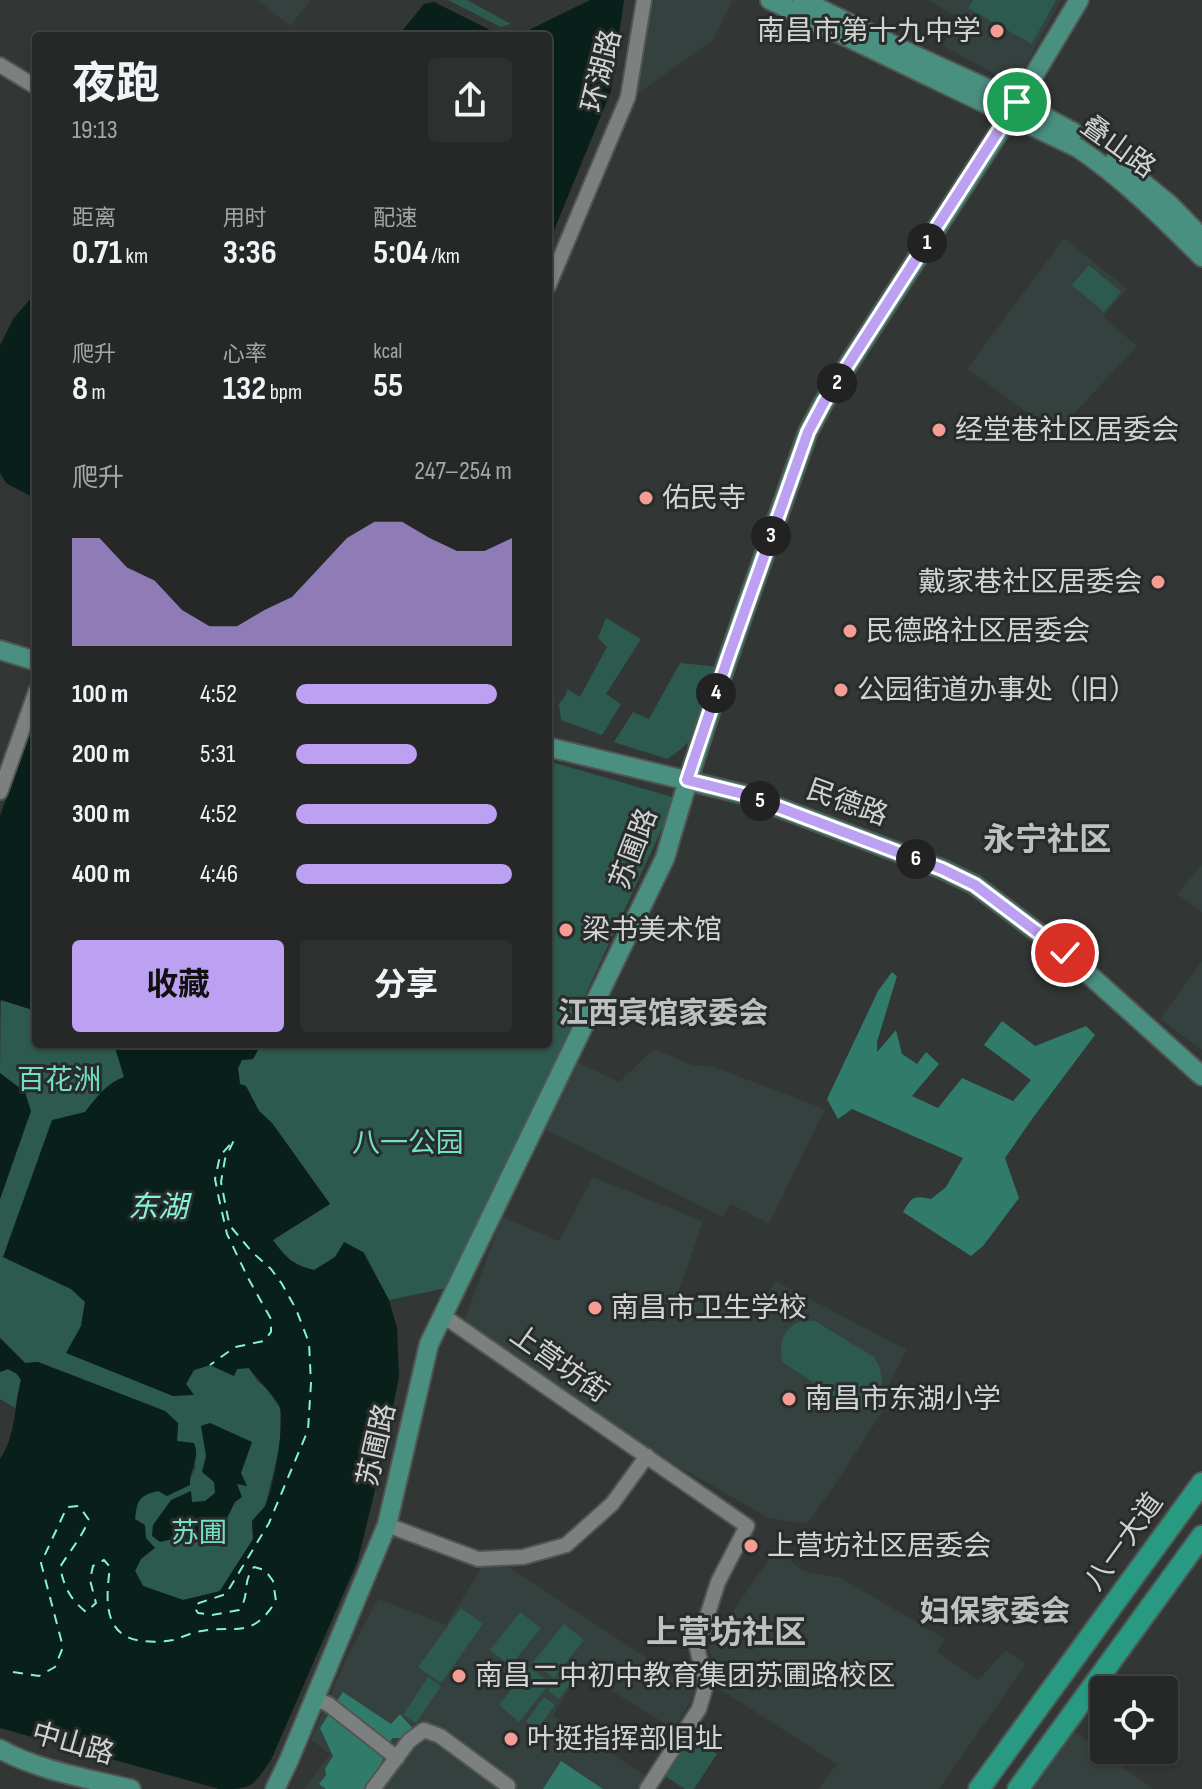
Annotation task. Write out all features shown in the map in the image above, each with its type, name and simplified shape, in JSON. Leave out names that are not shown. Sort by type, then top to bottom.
[{"type":"highway","name":"八一大道","points":[[979,1789],[1202,1483]]},
{"type":"highway","points":[[1018,1789],[1202,1536]]},
{"type":"main road","name":"叠山路","points":[[770,0],[1088,141],[1169,204],[1202,238]]},
{"type":"main road","name":"叠山路","points":[[802,0],[1013,108],[1078,148],[1148,203],[1202,257]]},
{"type":"main road","name":"苏圃路","points":[[275,1789],[387,1525],[429,1344],[665,858],[687,780],[808,432],[1079,0]]},
{"type":"main road","points":[[0,650],[32,660]]},
{"type":"main road","name":"民德路","points":[[552,748],[743,794],[942,869],[975,885],[1065,953],[1202,1076]]},
{"type":"main road","name":"中山路","points":[[0,1749],[55,1770],[131,1789]]},
{"type":"street","name":"环湖路","points":[[552,276],[628,97],[644,0]]},
{"type":"street","points":[[0,65],[32,85]]},
{"type":"street","points":[[0,792],[32,702]]},
{"type":"street","name":"上营坊街","points":[[442,1315],[747,1526],[718,1582],[697,1648],[706,1685],[699,1709],[647,1789]]},
{"type":"street","points":[[387,1525],[478,1559],[523,1557],[566,1545],[612,1504],[647,1456]]},
{"type":"street","points":[[314,1699],[328,1704],[397,1758]]},
{"type":"street","points":[[373,1789],[409,1741],[424,1730],[440,1736],[508,1786]]},
{"type":"shaded area","points":[[257,0],[311,0],[290,26]]},
{"type":"shaded area","points":[[649,0],[733,0],[713,40],[634,96]]},
{"type":"shaded area","name":"南昌市第十九中学","points":[[928,0],[1061,0],[1015,85],[943,46],[958,17]]},
{"type":"shaded area","points":[[1064,238],[1127,289],[1103,317],[1137,346],[1056,433],[967,369]]},
{"type":"shaded area","points":[[1202,865],[1202,912],[1177,894]]},
{"type":"shaded area","points":[[1202,961],[1202,1050],[1160,1019]]},
{"type":"shaded area","points":[[654,1049],[692,1065],[714,1067],[825,1109],[769,1224],[731,1204],[723,1217],[540,1127],[574,1060],[619,1082]]},
{"type":"shaded area","points":[[593,1177],[703,1221],[677,1297],[766,1319],[764,1301],[775,1281],[907,1350],[885,1392],[886,1406],[807,1524],[769,1518],[651,1451],[463,1324],[502,1217],[559,1241]]},
{"type":"shaded area","points":[[776,1549],[803,1571],[841,1578],[945,1639],[937,1652],[978,1680],[1006,1650],[1026,1664],[939,1789],[818,1789],[837,1764],[721,1690],[708,1647]]},
{"type":"shaded area","name":"南昌二中初中教育集团苏圃路校区","points":[[482,1567],[509,1567],[697,1691],[674,1729],[580,1672],[553,1716],[646,1776],[638,1789],[304,1789],[330,1754],[311,1740],[346,1659],[378,1599],[446,1625]]},
{"type":"shaded area","points":[[1071,1729],[1090,1743],[1090,1764],[1119,1764],[1153,1789],[1027,1789]]},
{"type":"green space","points":[[448,0],[467,0],[511,24],[501,27]]},
{"type":"green space","points":[[973,0],[1056,0],[1032,44],[968,8]]},
{"type":"green space","points":[[1089,265],[1121,292],[1104,312],[1072,285]]},
{"type":"green space","points":[[606,618],[641,639],[606,694],[621,704],[602,735],[561,720],[559,704],[567,689],[580,697],[607,647],[598,638]]},
{"type":"green space","points":[[680,663],[721,667],[704,720],[690,740],[667,759],[614,742],[633,712],[649,719]]},
{"type":"green space","name":"八一公园","points":[[552,762],[676,798],[451,1287],[389,1300],[364,1252],[335,1257],[315,1270],[301,1266],[286,1256],[273,1240],[330,1204],[272,1123],[259,1111],[246,1087],[240,1085],[238,1068],[242,1060],[253,1059],[259,1048],[552,1048]]},
{"type":"green space","points":[[892,972],[897,976],[877,1042],[877,1052],[896,1030],[902,1054],[917,1064],[926,1052],[939,1064],[912,1096],[938,1108],[962,1078],[1013,1101],[1031,1080],[984,1045],[1002,1021],[1035,1046],[1086,1026],[1095,1035],[1005,1158],[1019,1198],[983,1246],[971,1256],[903,1212],[914,1198],[931,1199],[946,1187],[963,1158],[852,1109],[838,1119],[827,1099],[878,991]]},
{"type":"green space","points":[[1,1000],[32,1010],[32,1048],[115,1048],[124,1077],[107,1087],[85,1112],[3,1257],[71,1289],[85,1302],[81,1326],[193,1394],[186,1384],[194,1370],[210,1365],[234,1376],[237,1369],[249,1368],[280,1408],[280,1445],[265,1506],[252,1521],[253,1539],[219,1592],[183,1600],[143,1586],[135,1570],[146,1538],[135,1520],[137,1503],[144,1494],[190,1479],[196,1466],[177,1442],[178,1423],[165,1411],[38,1362],[25,1363],[0,1338],[0,1199],[30,1111],[24,1092],[0,1073]]},
{"type":"green space","points":[[802,1321],[815,1321],[874,1357],[882,1381],[879,1392],[867,1407],[851,1407],[782,1362],[783,1337]]},
{"type":"green space","points":[[8,1369],[21,1380],[15,1408],[0,1399],[0,1372]]},
{"type":"green space","points":[[461,1608],[483,1624],[441,1683],[418,1667]]},
{"type":"green space","points":[[520,1612],[541,1628],[510,1666],[490,1650]]},
{"type":"green space","points":[[564,1624],[584,1640],[554,1678],[533,1662]]},
{"type":"green space","points":[[565,1666],[577,1674],[559,1699],[548,1691]]},
{"type":"green space","points":[[529,1667],[550,1683],[519,1722],[499,1705]]},
{"type":"green space","points":[[428,1677],[441,1686],[416,1723],[403,1715]]},
{"type":"green space","points":[[343,1692],[391,1724],[400,1714],[415,1731],[406,1738],[392,1738],[370,1789],[326,1789],[319,1784],[333,1756],[320,1728]]},
{"type":"green space","points":[[544,1697],[555,1705],[537,1730],[526,1722]]},
{"type":"green space","points":[[685,1733],[717,1754],[694,1789],[685,1789],[659,1772]]},
{"type":"green space","points":[[561,1761],[603,1789],[543,1789]]},
{"type":"water","points":[[590,0],[624,0],[611,91],[552,235],[552,32],[525,32]]},
{"type":"water","points":[[434,2],[494,32],[401,32],[424,4]]},
{"type":"water","points":[[32,297],[32,497],[6,483],[0,473],[0,345],[13,319]]},
{"type":"water","points":[[32,726],[32,1010],[0,1002],[0,816]]},
{"type":"water","name":"东湖","points":[[115,1048],[259,1048],[253,1059],[242,1060],[238,1068],[240,1084],[246,1086],[259,1111],[272,1123],[330,1204],[273,1240],[290,1260],[314,1270],[335,1257],[344,1242],[363,1252],[389,1300],[397,1328],[399,1376],[358,1560],[271,1760],[255,1781],[239,1788],[219,1789],[0,1728],[0,1459],[12,1431],[21,1380],[8,1369],[0,1372],[0,1338],[25,1363],[38,1362],[165,1411],[178,1423],[177,1441],[194,1443],[196,1459],[190,1485],[167,1496],[158,1491],[152,1493],[138,1503],[135,1519],[145,1525],[146,1538],[155,1548],[141,1559],[135,1571],[143,1586],[183,1600],[220,1591],[253,1539],[252,1521],[264,1508],[268,1498],[277,1457],[280,1408],[249,1368],[237,1369],[234,1376],[210,1365],[194,1370],[186,1384],[194,1395],[173,1396],[66,1353],[81,1326],[85,1302],[71,1289],[3,1257],[52,1120],[85,1112],[107,1087],[124,1077]]},
{"type":"water","points":[[0,1073],[25,1092],[31,1111],[0,1199]]},
{"type":"water","points":[[210,1423],[252,1442],[241,1473],[247,1486],[237,1484],[242,1497],[235,1502],[218,1536],[196,1542],[181,1537],[160,1542],[152,1536],[153,1525],[171,1500],[191,1491],[192,1502],[205,1501],[215,1493],[214,1482],[202,1472],[206,1456],[201,1426]]},
{"type":"ferry route","points":[[13,1672],[39,1676],[55,1667],[63,1647],[41,1563],[67,1507],[79,1506],[89,1520],[60,1567],[66,1587],[86,1612],[96,1603],[90,1580],[93,1566],[104,1560],[110,1567],[108,1603],[113,1624],[129,1638],[165,1641],[196,1632],[249,1626],[267,1614],[276,1601],[273,1581],[265,1570],[254,1567],[239,1610],[212,1615],[198,1613],[194,1607],[226,1594],[269,1523],[308,1430],[311,1383],[309,1343],[282,1284],[231,1227],[228,1218],[221,1182],[225,1159],[234,1140],[220,1156],[215,1179],[227,1234],[271,1319],[271,1332],[264,1341],[235,1347],[210,1365]]},
{"type":"place","name":"南昌市第十九中学","points":[[997,31]]},
{"type":"place","name":"经堂巷社区居委会","points":[[939,430]]},
{"type":"place","name":"佑民寺","points":[[646,498]]},
{"type":"place","name":"戴家巷社区居委会","points":[[1158,582]]},
{"type":"place","name":"民德路社区居委会","points":[[850,631]]},
{"type":"place","name":"公园街道办事处（旧）","points":[[841,690]]},
{"type":"place","name":"梁书美术馆","points":[[566,930]]},
{"type":"place","name":"南昌市卫生学校","points":[[595,1308]]},
{"type":"place","name":"南昌市东湖小学","points":[[789,1399]]},
{"type":"place","name":"上营坊社区居委会","points":[[751,1546]]},
{"type":"place","name":"南昌二中初中教育集团苏圃路校区","points":[[459,1676]]},
{"type":"place","name":"叶挺指挥部旧址","points":[[511,1739]]},
{"type":"district","name":"永宁社区","points":[[1047,840]]},
{"type":"district","name":"江西宾馆家委会","points":[[663,1014]]},
{"type":"district","name":"妇保家委会","points":[[995,1612]]},
{"type":"district","name":"上营坊社区","points":[[726,1633]]},
{"type":"route","points":[[1017,102],[824,402],[808,432],[687,780],[743,794],[942,869],[975,885],[1065,953]]},
{"type":"park label","name":"百花洲","points":[[59,1080]]},
{"type":"park label","name":"苏圃","points":[[199,1533]]}]
